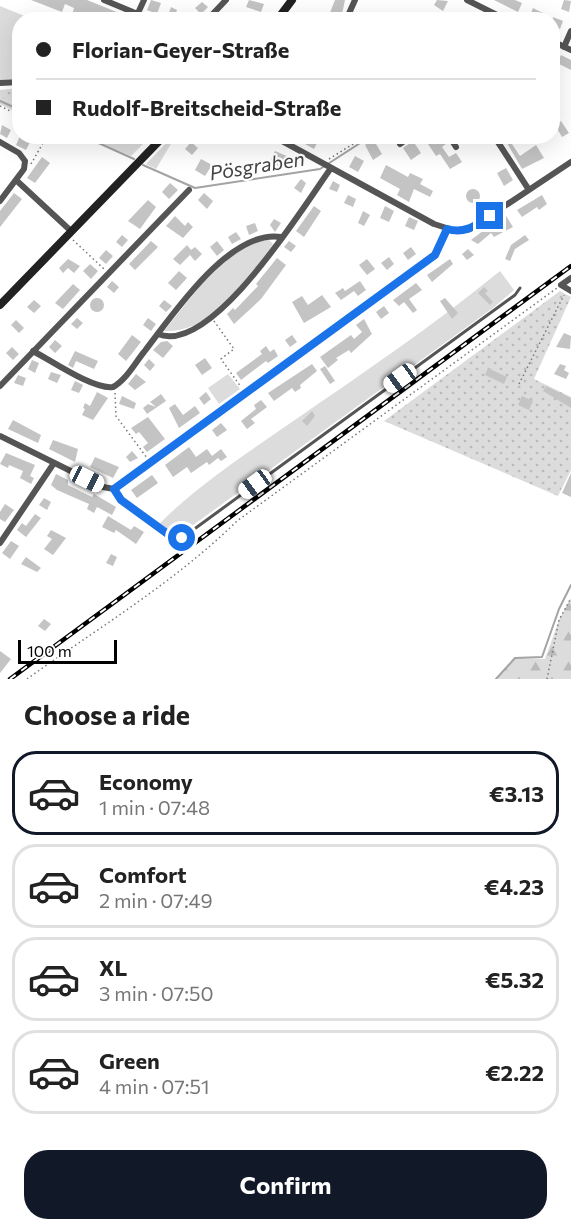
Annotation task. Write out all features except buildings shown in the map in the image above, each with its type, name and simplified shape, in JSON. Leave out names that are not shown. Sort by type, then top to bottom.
[{"type":"main road","points":[[0,305],[72,235],[157,144]]},
{"type":"street","points":[[104,0],[133,12]]},
{"type":"street","points":[[215,12],[226,0]]},
{"type":"street","points":[[467,0],[491,12]]},
{"type":"street","points":[[564,47],[571,31]]},
{"type":"street","points":[[560,45],[571,50]]},
{"type":"street","points":[[0,142],[19,153],[25,161],[24,169],[0,201]]},
{"type":"street","points":[[288,144],[447,229],[456,231],[470,229],[571,162]]},
{"type":"street","points":[[499,144],[529,190]]},
{"type":"street","points":[[158,334],[174,337],[198,328],[212,318],[253,276],[281,237],[326,165]]},
{"type":"street","points":[[16,180],[72,235]]},
{"type":"street","points":[[0,386],[189,190]]},
{"type":"street","points":[[0,436],[103,487],[114,489],[435,255],[447,229]]},
{"type":"street","points":[[33,351],[105,387],[113,387],[203,279],[235,250],[261,238],[281,237]]},
{"type":"street","points":[[566,288],[571,278]]},
{"type":"street","points":[[0,543],[54,464]]},
{"type":"street","points":[[114,489],[121,500],[172,537]]},
{"type":"lane","points":[[172,537],[182,538],[515,295],[520,288]]},
{"type":"path","points":[[25,161],[30,165],[42,144]]},
{"type":"path","points":[[326,165],[355,144]]},
{"type":"path","points":[[72,235],[109,274]]},
{"type":"path","points":[[519,384],[566,288]]},
{"type":"path","points":[[27,679],[213,545],[237,521],[566,288]]},
{"type":"path","points":[[212,318],[234,349],[221,358],[245,393]]},
{"type":"path","points":[[113,387],[116,416],[151,464]]},
{"type":"path","points":[[547,679],[559,620],[571,598]]},
{"type":"green space","points":[[0,6],[15,12],[12,12],[12,79],[0,80]]},
{"type":"green space","points":[[12,89],[12,103],[0,97],[0,90]]},
{"type":"green space","points":[[0,97],[12,103],[12,110],[0,104]]},
{"type":"green space","points":[[103,144],[143,144],[131,156]]},
{"type":"green space","points":[[165,144],[171,144],[156,169],[146,164]]},
{"type":"green space","points":[[267,238],[273,244],[253,273],[228,302],[198,323],[181,329],[164,331],[204,281],[236,252]]},
{"type":"green space","points":[[500,271],[514,290],[493,308],[178,536],[159,524],[221,471],[396,350]]},
{"type":"green space","points":[[560,291],[571,297],[534,379],[571,397],[571,470],[558,496],[384,421]]},
{"type":"green space","points":[[228,374],[240,389],[219,404],[208,388]]},
{"type":"green space","points":[[571,598],[571,679],[496,679],[515,658],[545,659],[559,620]]},
{"type":"waterway","name":"Pösgraben","points":[[0,101],[12,106]]},
{"type":"waterway","name":"Pösgraben","points":[[101,144],[134,159]]},
{"type":"waterway","name":"Pösgraben","points":[[143,165],[195,188],[320,169],[359,144]]},
{"type":"waterway","points":[[496,679],[515,658],[542,657],[559,609],[571,585]]},
{"type":"railway","points":[[10,679],[571,266]]},
{"type":"route","points":[[182,538],[172,537],[121,500],[114,489],[435,255],[447,229],[456,231],[470,229],[490,216]]}]
